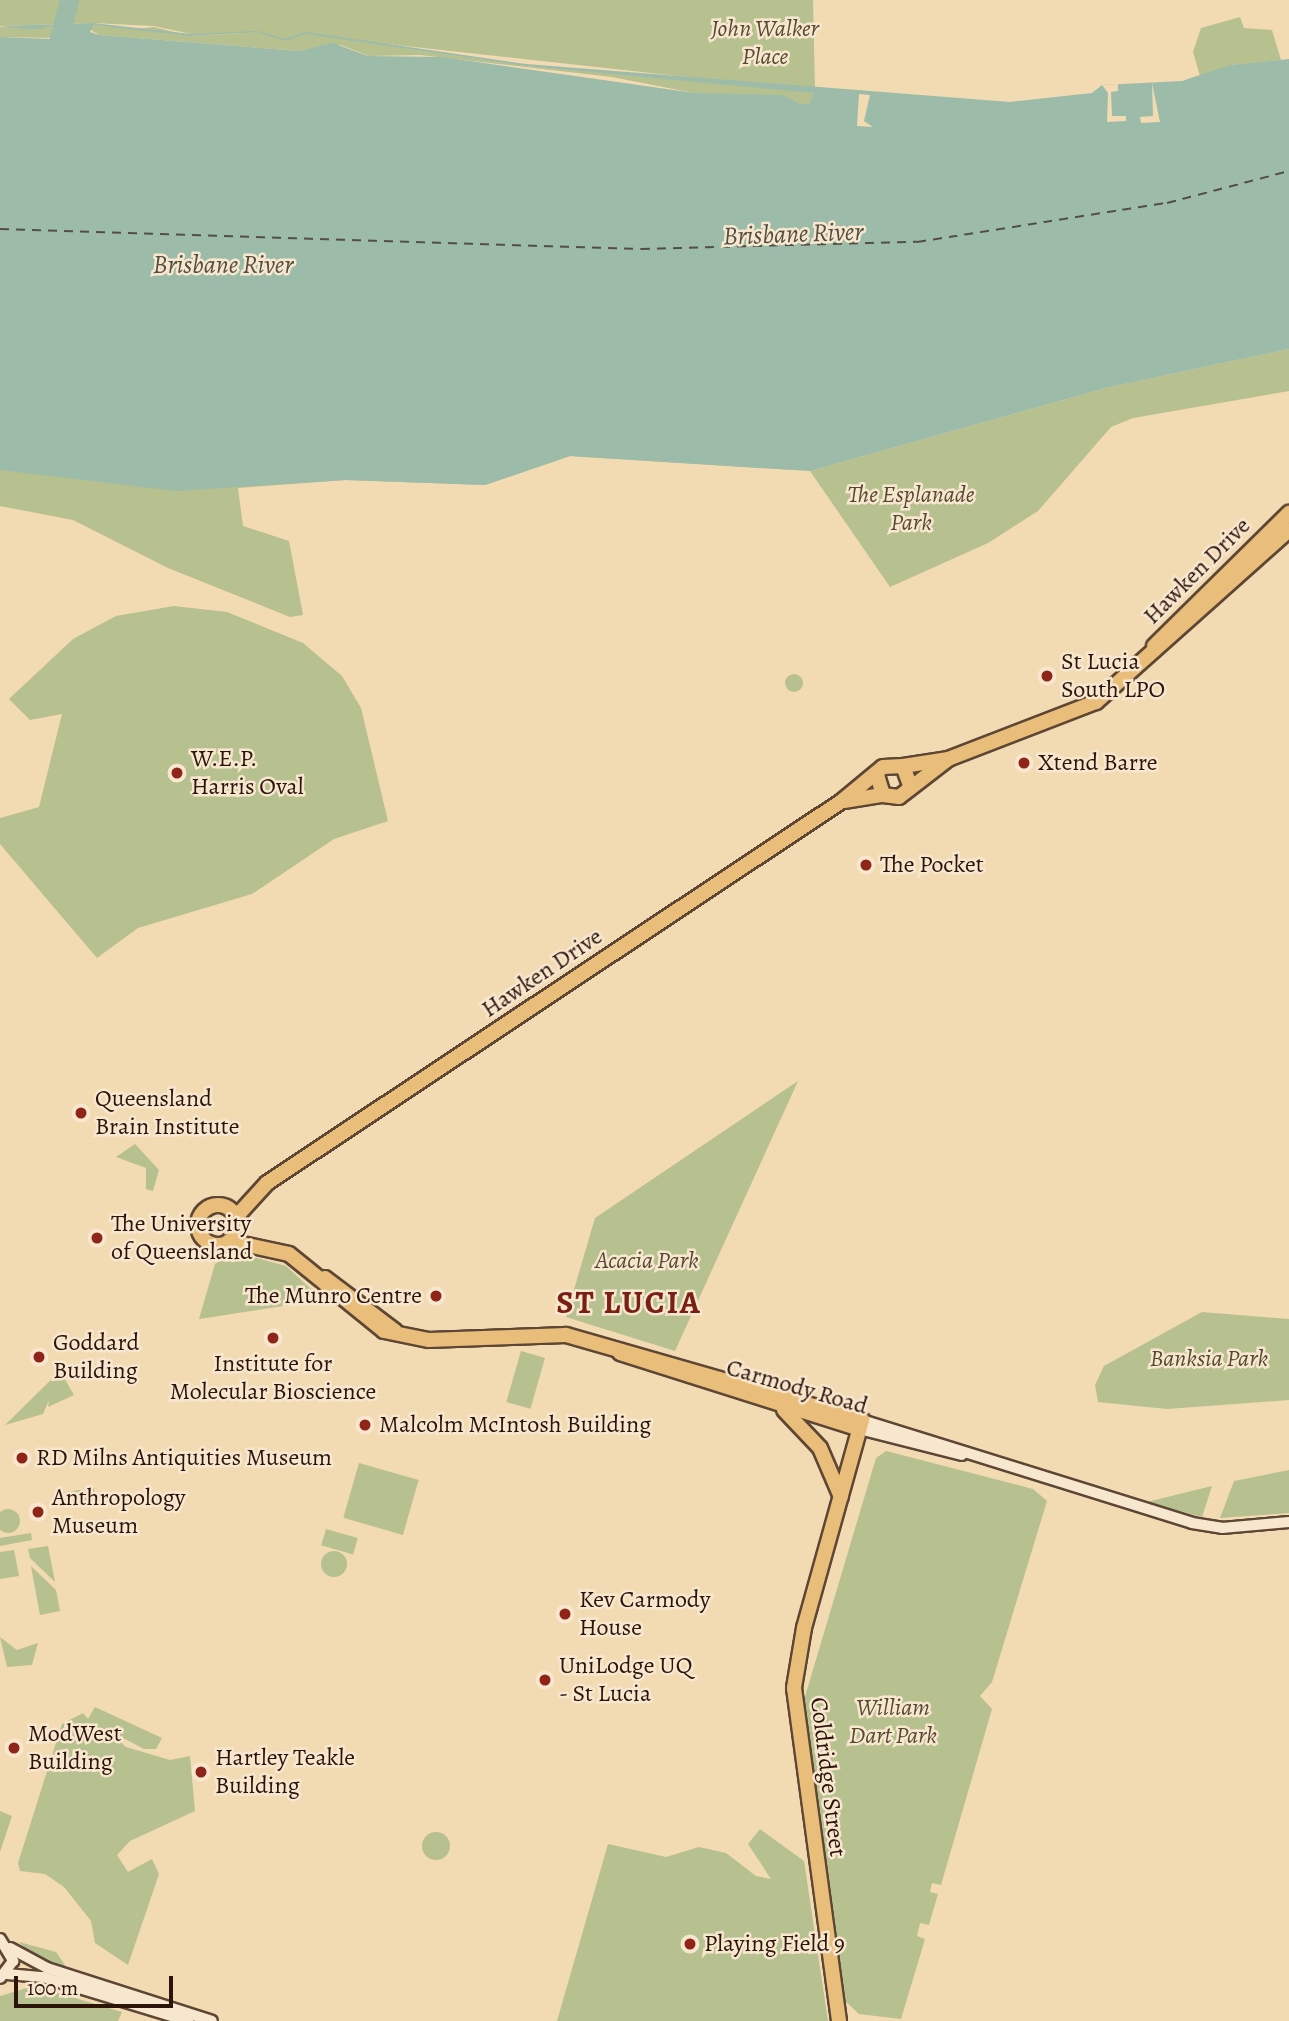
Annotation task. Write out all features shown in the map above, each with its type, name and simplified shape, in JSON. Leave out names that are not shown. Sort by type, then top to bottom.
[{"type":"main road","name":"Hawken Drive","points":[[1141,664],[1176,619],[1289,513]]},
{"type":"main road","name":"Hawken Drive","points":[[224,1206],[267,1183],[842,801],[888,764],[903,766],[948,759],[1086,707],[1141,664],[1289,530]]},
{"type":"main road","name":"Hawken Drive","points":[[842,801],[883,794],[899,797],[910,785],[948,759]]},
{"type":"main road","points":[[903,766],[910,785]]},
{"type":"main road","points":[[877,775],[883,794]]},
{"type":"main road","name":"Hawken Drive","points":[[237,1221],[267,1183]]},
{"type":"main road","points":[[224,1206],[237,1221],[229,1241],[209,1242],[199,1230],[202,1212],[224,1206]]},
{"type":"main road","name":"Carmody Road","points":[[237,1221],[264,1245],[296,1261],[373,1325],[398,1334],[429,1340],[533,1333],[613,1349],[860,1425]]},
{"type":"main road","name":"Carmody Road","points":[[229,1241],[264,1245]]},
{"type":"main road","name":"Carmody Road","points":[[613,1349],[780,1406],[860,1425]]},
{"type":"main road","points":[[780,1406],[820,1448],[842,1498]]},
{"type":"main road","name":"Coldridge Street","points":[[839,2021],[794,1705],[798,1651],[860,1425]]},
{"type":"street","name":"Carmody Road","points":[[860,1425],[971,1455],[1209,1527],[1289,1521]]},
{"type":"street","points":[[0,1938],[10,1948],[47,1968],[212,2021]]},
{"type":"street","points":[[10,1948],[3,1976],[43,1977],[188,2021]]},
{"type":"green space","name":"John Walker Place","points":[[0,0],[813,0],[815,91],[350,40],[526,66],[815,92],[809,104],[800,104],[786,98],[694,93],[612,77],[420,55],[369,56],[341,45],[299,51],[99,35],[88,28],[93,25],[135,29],[154,27],[191,36],[245,33],[191,34],[154,26],[93,23],[0,26]]},
{"type":"green space","points":[[1240,17],[1244,28],[1272,30],[1281,60],[1230,65],[1200,76],[1193,52],[1201,28]]},
{"type":"green space","points":[[54,25],[58,38],[0,37],[0,27]]},
{"type":"green space","name":"The Esplanade Park","points":[[1289,349],[1289,391],[1133,418],[1111,427],[1038,511],[988,543],[890,587],[810,471],[1106,388]]},
{"type":"green space","points":[[529,448],[810,471],[570,456],[485,485],[346,480],[238,488],[243,526],[289,541],[303,615],[290,617],[168,568],[73,520],[0,506],[0,455]]},
{"type":"green space","points":[[174,606],[227,612],[303,643],[342,676],[361,708],[388,821],[334,839],[252,894],[138,928],[97,958],[0,844],[0,818],[39,807],[62,714],[30,720],[9,699],[73,639],[116,616]]},
{"type":"green space","points":[[794,674],[800,677],[803,683],[800,689],[794,692],[788,689],[785,683],[788,677]]},
{"type":"green space","name":"Acacia Park","points":[[798,1081],[675,1351],[566,1317],[595,1218]]},
{"type":"green space","points":[[135,1144],[159,1170],[153,1191],[146,1189],[146,1168],[116,1157]]},
{"type":"green space","points":[[235,1252],[286,1266],[323,1300],[199,1319],[215,1264]]},
{"type":"green space","name":"Banksia Park","points":[[1202,1312],[1289,1319],[1289,1400],[1167,1409],[1098,1402],[1095,1385],[1104,1366]]},
{"type":"green space","points":[[521,1351],[545,1358],[530,1409],[506,1402]]},
{"type":"green space","points":[[60,1371],[74,1395],[48,1407],[49,1400],[43,1414],[5,1425]]},
{"type":"green space","name":"William Dart Park","points":[[886,1451],[1033,1489],[1047,1501],[992,1682],[980,1696],[992,1709],[941,1885],[932,1883],[930,1892],[938,1894],[929,1925],[920,1923],[917,1936],[925,1939],[901,2019],[859,2014],[844,2000],[801,1710],[876,1458]]},
{"type":"green space","points":[[359,1463],[419,1480],[403,1535],[343,1518]]},
{"type":"green space","points":[[1289,1470],[1289,1513],[1220,1518],[1234,1481]]},
{"type":"green space","points":[[1212,1486],[1202,1517],[1147,1502]]},
{"type":"green space","points":[[94,1488],[96,1503],[62,1508],[60,1493]]},
{"type":"green space","points":[[8,1509],[19,1516],[20,1521],[13,1532],[8,1533],[-3,1526],[-4,1521],[3,1510]]},
{"type":"green space","points":[[326,1529],[358,1538],[353,1554],[321,1545]]},
{"type":"green space","points":[[31,1533],[32,1540],[0,1546],[0,1538]]},
{"type":"green space","points":[[48,1546],[55,1582],[30,1558],[28,1549]]},
{"type":"green space","points":[[14,1550],[19,1576],[0,1579],[0,1552]]},
{"type":"green space","points":[[334,1551],[343,1555],[347,1564],[343,1573],[334,1577],[325,1573],[321,1564],[325,1555]]},
{"type":"green space","points":[[31,1566],[56,1590],[60,1611],[40,1615]]},
{"type":"green space","points":[[0,1637],[17,1650],[38,1643],[32,1665],[7,1667]]},
{"type":"green space","points":[[95,1707],[162,1738],[156,1749],[144,1749],[108,1730],[126,1747],[170,1760],[190,1756],[195,1811],[130,1841],[117,1855],[128,1872],[152,1859],[159,1874],[128,1965],[95,1943],[91,1921],[64,1887],[45,1874],[20,1871],[18,1863],[62,1724],[83,1713],[88,1719]]},
{"type":"green space","points":[[0,1811],[12,1816],[0,1852]]},
{"type":"green space","name":"Playing Field 9","points":[[760,1829],[804,1861],[828,2021],[557,2021],[608,1844],[666,1857],[699,1847],[726,1853],[756,1876],[771,1879],[748,1844]]},
{"type":"green space","points":[[436,1832],[446,1836],[450,1846],[446,1856],[436,1860],[426,1856],[422,1846],[426,1836]]},
{"type":"green space","points":[[19,1942],[56,1952],[69,1971],[31,1954]]},
{"type":"green space","points":[[27,1988],[48,1990],[122,2012],[118,2021],[0,2021],[0,1996]]},
{"type":"water","name":"Brisbane River","points":[[93,23],[191,34],[258,31],[285,39],[306,32],[526,64],[1010,102],[1092,93],[1102,85],[1182,81],[1230,65],[1289,59],[1289,349],[1106,388],[810,471],[570,456],[485,485],[346,480],[176,491],[0,470],[0,37],[52,39],[58,31],[54,25],[40,29],[0,26]],"holes":[[[93,25],[191,36],[257,32],[286,41],[306,34],[526,66],[814,93],[809,104],[800,104],[783,95],[695,93],[442,57],[368,56],[333,43],[299,51],[99,35],[90,32]]]},
{"type":"pier","points":[[1152,83],[1160,122],[1141,123],[1140,117],[1153,116]]},
{"type":"pier","points":[[1118,84],[1118,91],[1111,92],[1112,116],[1126,116],[1126,121],[1107,122],[1108,93],[1102,85]]},
{"type":"pier","points":[[859,94],[870,95],[864,121],[873,127],[857,126]]},
{"type":"waterway","points":[[56,50],[69,0]]},
{"type":"ferry route","points":[[0,229],[641,249],[917,242],[1167,203],[1289,171]]},
{"type":"place","name":"St Lucia South LPO","points":[[1047,676]]},
{"type":"place","name":"Xtend Barre","points":[[1024,763]]},
{"type":"place","name":"W.E.P. Harris Oval","points":[[177,773]]},
{"type":"place","name":"The Pocket","points":[[866,865]]},
{"type":"place","name":"Queensland Brain Institute","points":[[81,1113]]},
{"type":"place","name":"The University of Queensland","points":[[97,1238]]},
{"type":"place","name":"The Munro Centre","points":[[436,1296]]},
{"type":"place","name":"Institute for Molecular Bioscience","points":[[273,1338]]},
{"type":"place","name":"Goddard Building","points":[[39,1357]]},
{"type":"place","name":"Malcolm McIntosh Building","points":[[365,1425]]},
{"type":"place","name":"RD Milns Antiquities Museum","points":[[22,1458]]},
{"type":"place","name":"Anthropology Museum","points":[[38,1512]]},
{"type":"place","name":"Kev Carmody House","points":[[565,1614]]},
{"type":"place","name":"UniLodge UQ - St Lucia","points":[[545,1680]]},
{"type":"place","name":"ModWest Building","points":[[14,1748]]},
{"type":"place","name":"Hartley Teakle Building","points":[[201,1772]]},
{"type":"place","name":"Playing Field 9","points":[[690,1944]]},
{"type":"district","name":"ST LUCIA","points":[[629,1302]]}]
